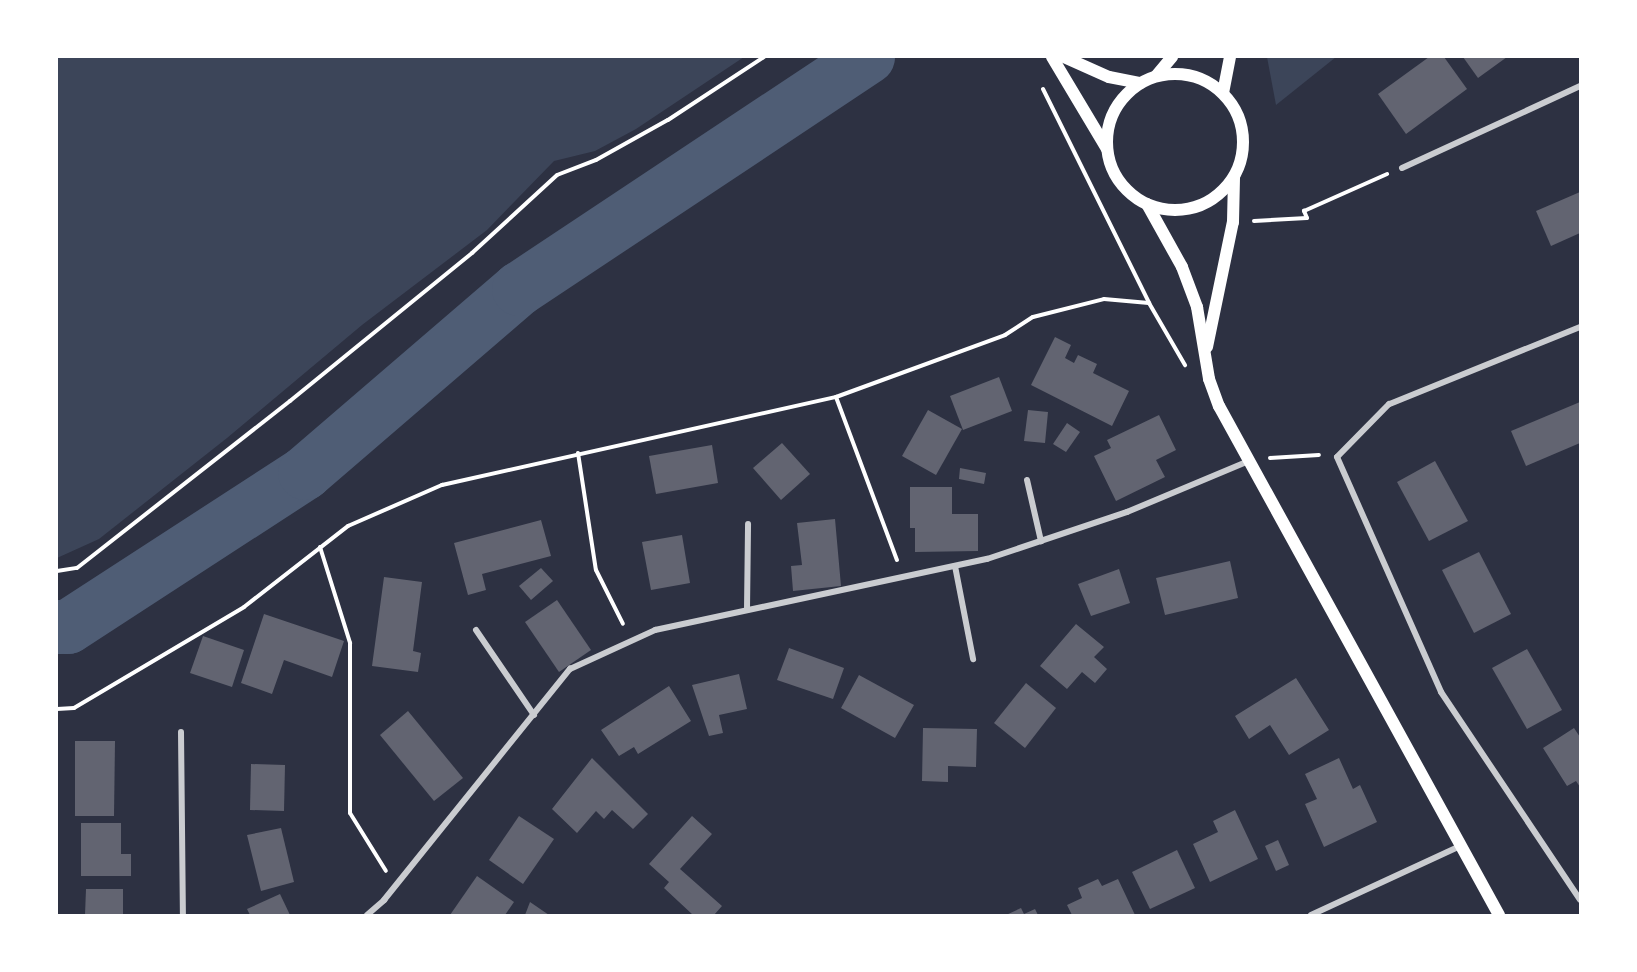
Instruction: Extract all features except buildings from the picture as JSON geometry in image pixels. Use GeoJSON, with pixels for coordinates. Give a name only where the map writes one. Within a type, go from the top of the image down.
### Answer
{"type":"FeatureCollection","features":[{"type":"Feature","properties":{"kind":"main road"},"geometry":{"type":"LineString","coordinates":[[1052,57],[1107,149],[1117,177],[1132,195],[1147,204],[1177,210],[1203,204],[1222,191],[1234,177]]}},
{"type":"Feature","properties":{"kind":"main road"},"geometry":{"type":"LineString","coordinates":[[1064,57],[1109,77],[1140,83]]}},
{"type":"Feature","properties":{"kind":"main road"},"geometry":{"type":"LineString","coordinates":[[1156,76],[1172,57]]}},
{"type":"Feature","properties":{"kind":"main road"},"geometry":{"type":"LineString","coordinates":[[1223,93],[1230,57]]}},
{"type":"Feature","properties":{"kind":"main road"},"geometry":{"type":"LineString","coordinates":[[1107,149],[1111,120],[1122,99],[1140,83],[1156,76],[1187,75],[1206,81],[1223,93],[1236,111],[1243,133],[1242,155],[1234,177],[1233,222],[1206,351]]}},
{"type":"Feature","properties":{"kind":"main road"},"geometry":{"type":"LineString","coordinates":[[1147,204],[1182,267],[1197,307],[1209,379],[1219,406],[1325,595],[1458,847],[1499,915]]}},
{"type":"Feature","properties":{"kind":"street"},"geometry":{"type":"LineString","coordinates":[[1402,168],[1580,86]]}},
{"type":"Feature","properties":{"kind":"street"},"geometry":{"type":"LineString","coordinates":[[1580,327],[1389,404],[1337,457],[1441,692],[1580,900]]}},
{"type":"Feature","properties":{"kind":"street"},"geometry":{"type":"LineString","coordinates":[[367,915],[396,886],[570,669],[655,630],[956,566],[1041,541],[1126,512],[1249,461]]}},
{"type":"Feature","properties":{"kind":"street"},"geometry":{"type":"LineString","coordinates":[[1027,480],[1041,541]]}},
{"type":"Feature","properties":{"kind":"street"},"geometry":{"type":"LineString","coordinates":[[747,610],[748,524]]}},
{"type":"Feature","properties":{"kind":"street"},"geometry":{"type":"LineString","coordinates":[[956,566],[973,659]]}},
{"type":"Feature","properties":{"kind":"street"},"geometry":{"type":"LineString","coordinates":[[476,630],[534,715]]}},
{"type":"Feature","properties":{"kind":"street"},"geometry":{"type":"LineString","coordinates":[[181,732],[183,915]]}},
{"type":"Feature","properties":{"kind":"street"},"geometry":{"type":"LineString","coordinates":[[1311,915],[1458,847]]}},
{"type":"Feature","properties":{"kind":"path"},"geometry":{"type":"LineString","coordinates":[[57,572],[77,568],[290,401],[472,253],[556,175],[596,160],[668,120],[764,57]]}},
{"type":"Feature","properties":{"kind":"path"},"geometry":{"type":"LineString","coordinates":[[1042,87],[1149,303],[1190,371]]}},
{"type":"Feature","properties":{"kind":"path"},"geometry":{"type":"LineString","coordinates":[[1233,222],[1307,218],[1304,211],[1402,168]]}},
{"type":"Feature","properties":{"kind":"path"},"geometry":{"type":"LineString","coordinates":[[57,709],[74,708],[244,607],[348,526],[442,485],[836,397],[1005,335],[1032,317],[1104,299],[1149,303]]}},
{"type":"Feature","properties":{"kind":"path"},"geometry":{"type":"LineString","coordinates":[[836,397],[903,577]]}},
{"type":"Feature","properties":{"kind":"path"},"geometry":{"type":"LineString","coordinates":[[578,453],[596,570],[631,641]]}},
{"type":"Feature","properties":{"kind":"path"},"geometry":{"type":"LineString","coordinates":[[1249,461],[1303,454],[1337,457]]}},
{"type":"Feature","properties":{"kind":"path"},"geometry":{"type":"LineString","coordinates":[[320,547],[350,643],[350,813],[396,886]]}},
{"type":"Feature","properties":{"kind":"shaded area"},"geometry":{"type":"Polygon","coordinates":[[[57,57],[744,57],[636,129],[595,151],[554,161],[487,230],[362,325],[227,438],[99,539],[57,558],[57,57]]]}},
{"type":"Feature","properties":{"kind":"shaded area"},"geometry":{"type":"Polygon","coordinates":[[[1267,57],[1336,57],[1276,105],[1267,57]]]}},
{"type":"Feature","properties":{"kind":"waterway"},"geometry":{"type":"LineString","coordinates":[[57,627],[68,627],[305,473],[519,289],[868,57]]}}]}
